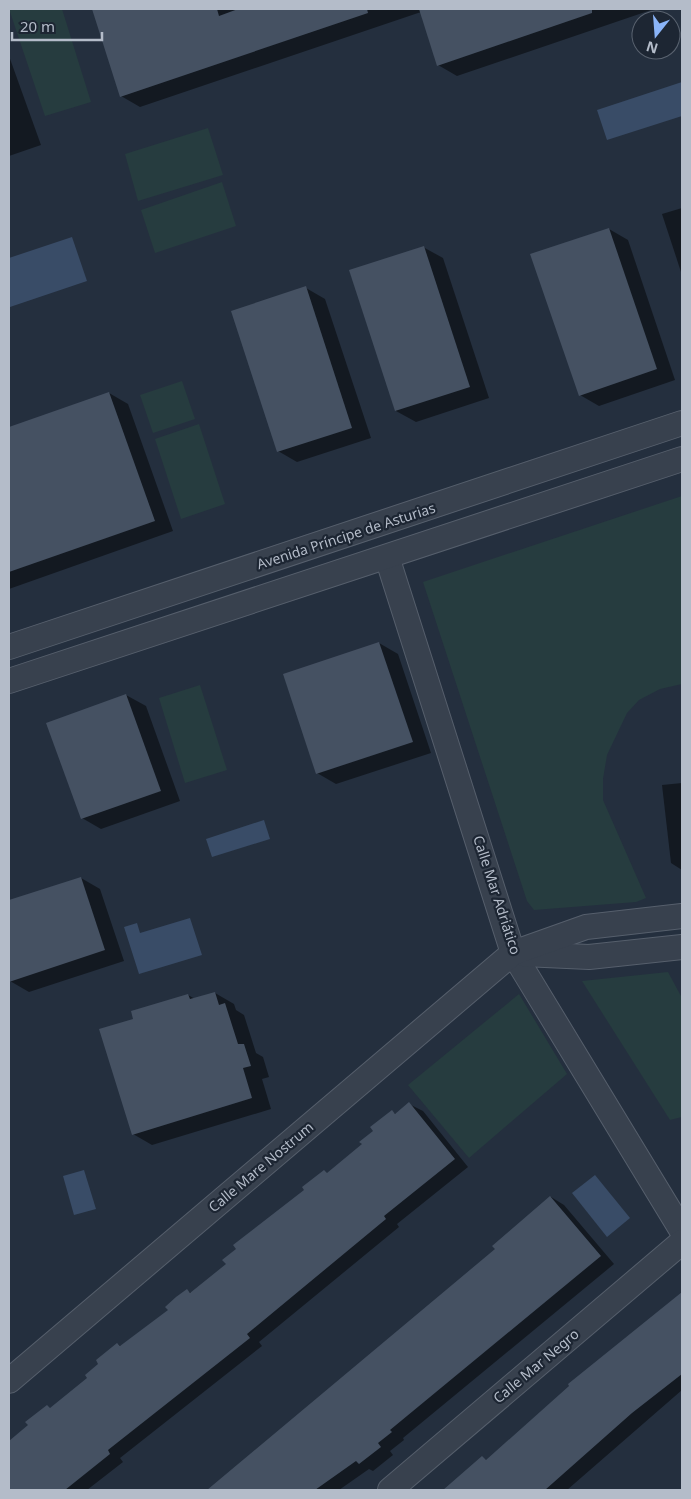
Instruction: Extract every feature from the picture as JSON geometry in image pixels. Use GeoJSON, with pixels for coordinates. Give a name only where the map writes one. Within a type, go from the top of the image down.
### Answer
{"type":"FeatureCollection","features":[{"type":"Feature","properties":{"kind":"street","name":"Avenida Príncipe de Asturias"},"geometry":{"type":"LineString","coordinates":[[9,647],[682,423]]}},
{"type":"Feature","properties":{"kind":"street"},"geometry":{"type":"LineString","coordinates":[[9,681],[682,460]]}},
{"type":"Feature","properties":{"kind":"street","name":"Calle Mar Adriático"},"geometry":{"type":"LineString","coordinates":[[387,557],[513,953],[682,1231]]}},
{"type":"Feature","properties":{"kind":"street","name":"Calle Mare Nostrum"},"geometry":{"type":"LineString","coordinates":[[9,1380],[513,953],[586,927],[682,916]]}},
{"type":"Feature","properties":{"kind":"street"},"geometry":{"type":"LineString","coordinates":[[513,953],[589,957],[682,948]]}},
{"type":"Feature","properties":{"kind":"street","name":"Calle Mar Negro"},"geometry":{"type":"LineString","coordinates":[[390,1490],[682,1242]]}},
{"type":"Feature","properties":{"kind":"green space"},"geometry":{"type":"Polygon","coordinates":[[[9,9],[62,9],[91,102],[45,116],[9,9]]]}},
{"type":"Feature","properties":{"kind":"green space"},"geometry":{"type":"Polygon","coordinates":[[[208,128],[223,175],[138,201],[125,154],[208,128]]]}},
{"type":"Feature","properties":{"kind":"green space"},"geometry":{"type":"Polygon","coordinates":[[[222,182],[236,226],[155,253],[141,210],[222,182]]]}},
{"type":"Feature","properties":{"kind":"green space"},"geometry":{"type":"Polygon","coordinates":[[[182,381],[195,419],[153,433],[140,395],[182,381]]]}},
{"type":"Feature","properties":{"kind":"green space"},"geometry":{"type":"Polygon","coordinates":[[[199,424],[225,504],[181,519],[155,439],[199,424]]]}},
{"type":"Feature","properties":{"kind":"green space"},"geometry":{"type":"Polygon","coordinates":[[[682,496],[682,684],[660,689],[639,700],[627,713],[607,755],[603,779],[603,800],[646,898],[636,902],[534,910],[527,901],[423,582],[682,496]]]}},
{"type":"Feature","properties":{"kind":"green space"},"geometry":{"type":"Polygon","coordinates":[[[200,685],[227,770],[185,783],[159,698],[200,685]]]}},
{"type":"Feature","properties":{"kind":"green space"},"geometry":{"type":"Polygon","coordinates":[[[668,972],[682,998],[682,1117],[670,1120],[582,981],[668,972]]]}},
{"type":"Feature","properties":{"kind":"green space"},"geometry":{"type":"Polygon","coordinates":[[[519,994],[567,1074],[469,1158],[408,1085],[519,994]]]}},
{"type":"Feature","properties":{"kind":"water"},"geometry":{"type":"Polygon","coordinates":[[[682,82],[682,116],[607,140],[597,110],[682,82]]]}},
{"type":"Feature","properties":{"kind":"water"},"geometry":{"type":"Polygon","coordinates":[[[72,237],[87,281],[10,307],[9,258],[72,237]]]}},
{"type":"Feature","properties":{"kind":"water"},"geometry":{"type":"Polygon","coordinates":[[[264,820],[270,839],[212,857],[206,839],[264,820]]]}},
{"type":"Feature","properties":{"kind":"water"},"geometry":{"type":"Polygon","coordinates":[[[190,918],[202,955],[139,974],[124,927],[137,923],[140,933],[190,918]]]}},
{"type":"Feature","properties":{"kind":"water"},"geometry":{"type":"Polygon","coordinates":[[[84,1170],[96,1209],[74,1215],[63,1176],[84,1170]]]}},
{"type":"Feature","properties":{"kind":"water"},"geometry":{"type":"Polygon","coordinates":[[[595,1175],[630,1218],[607,1237],[572,1193],[595,1175]]]}},
{"type":"Feature","properties":{"kind":"building"},"geometry":{"type":"Polygon","coordinates":[[[92,9],[217,9],[219,16],[238,9],[367,9],[368,13],[120,97],[92,9]]]}},
{"type":"Feature","properties":{"kind":"building"},"geometry":{"type":"Polygon","coordinates":[[[419,9],[592,9],[592,13],[437,66],[419,9]]]}},
{"type":"Feature","properties":{"kind":"building"},"geometry":{"type":"Polygon","coordinates":[[[609,228],[657,369],[579,396],[530,254],[609,228]]]}},
{"type":"Feature","properties":{"kind":"building"},"geometry":{"type":"Polygon","coordinates":[[[424,246],[470,387],[395,411],[349,270],[424,246]]]}},
{"type":"Feature","properties":{"kind":"building"},"geometry":{"type":"Polygon","coordinates":[[[306,286],[352,428],[277,452],[231,311],[306,286]]]}},
{"type":"Feature","properties":{"kind":"building"},"geometry":{"type":"Polygon","coordinates":[[[109,392],[155,521],[9,572],[9,427],[109,392]]]}},
{"type":"Feature","properties":{"kind":"building"},"geometry":{"type":"Polygon","coordinates":[[[379,642],[413,742],[316,774],[283,674],[379,642]]]}},
{"type":"Feature","properties":{"kind":"building"},"geometry":{"type":"Polygon","coordinates":[[[126,694],[161,791],[81,819],[46,723],[126,694]]]}},
{"type":"Feature","properties":{"kind":"building"},"geometry":{"type":"Polygon","coordinates":[[[81,877],[105,950],[9,982],[9,900],[81,877]]]}},
{"type":"Feature","properties":{"kind":"building"},"geometry":{"type":"Polygon","coordinates":[[[215,992],[219,1005],[225,1003],[238,1044],[244,1044],[251,1066],[243,1068],[252,1098],[132,1135],[99,1029],[133,1019],[131,1011],[188,994],[190,999],[215,992]]]}},
{"type":"Feature","properties":{"kind":"building"},"geometry":{"type":"Polygon","coordinates":[[[409,1102],[455,1159],[384,1216],[386,1219],[247,1334],[250,1338],[108,1450],[110,1454],[65,1490],[9,1490],[9,1441],[28,1425],[25,1422],[47,1405],[50,1408],[87,1378],[85,1375],[98,1364],[96,1360],[117,1343],[120,1346],[168,1310],[165,1307],[176,1297],[187,1289],[190,1293],[226,1264],[222,1260],[236,1249],[233,1245],[304,1190],[302,1187],[324,1170],[327,1173],[362,1144],[359,1142],[373,1131],[370,1127],[392,1110],[395,1114],[409,1102]]]}},
{"type":"Feature","properties":{"kind":"building"},"geometry":{"type":"Polygon","coordinates":[[[550,1196],[601,1256],[390,1430],[392,1432],[378,1443],[381,1447],[359,1464],[356,1461],[315,1490],[207,1490],[495,1249],[492,1246],[550,1196]]]}},
{"type":"Feature","properties":{"kind":"building"},"geometry":{"type":"Polygon","coordinates":[[[682,1292],[682,1374],[632,1413],[545,1490],[443,1490],[482,1456],[486,1460],[569,1386],[568,1384],[682,1292]]]}}]}
